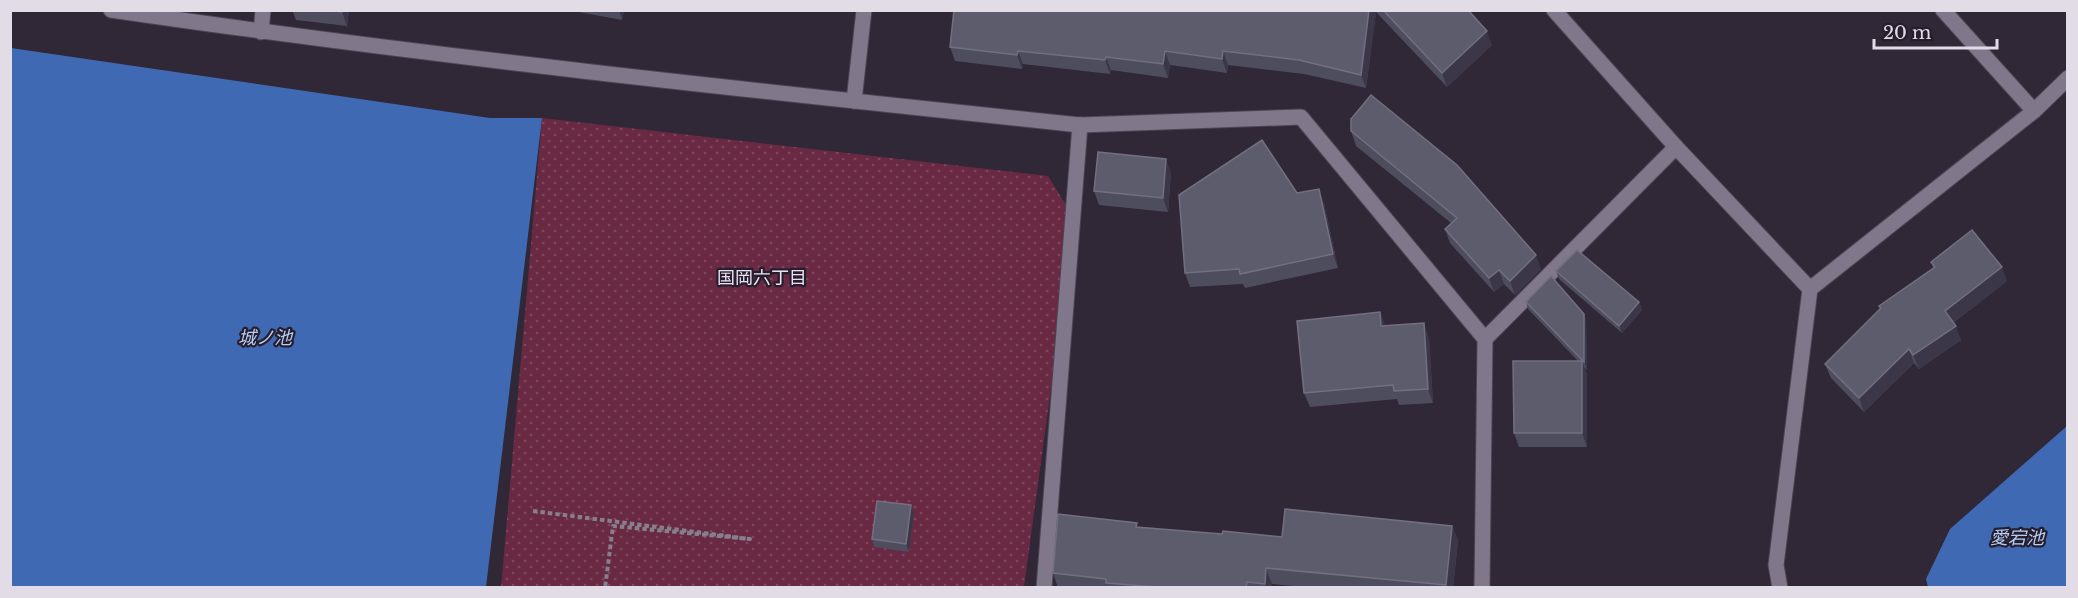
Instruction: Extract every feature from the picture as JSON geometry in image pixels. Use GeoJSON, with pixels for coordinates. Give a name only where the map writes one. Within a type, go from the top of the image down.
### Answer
{"type":"FeatureCollection","features":[{"type":"Feature","properties":{"kind":"street"},"geometry":{"type":"LineString","coordinates":[[111,10],[261,32],[1080,125],[1301,117],[1485,339],[1482,588]]}},
{"type":"Feature","properties":{"kind":"street"},"geometry":{"type":"LineString","coordinates":[[261,32],[263,10]]}},
{"type":"Feature","properties":{"kind":"street"},"geometry":{"type":"LineString","coordinates":[[854,101],[864,10]]}},
{"type":"Feature","properties":{"kind":"street"},"geometry":{"type":"LineString","coordinates":[[1554,10],[1676,147],[1810,289]]}},
{"type":"Feature","properties":{"kind":"street"},"geometry":{"type":"LineString","coordinates":[[1943,10],[2034,111]]}},
{"type":"Feature","properties":{"kind":"street"},"geometry":{"type":"LineString","coordinates":[[1780,588],[1776,565],[1810,289],[2034,111],[2067,78]]}},
{"type":"Feature","properties":{"kind":"street"},"geometry":{"type":"LineString","coordinates":[[1044,588],[1080,125]]}},
{"type":"Feature","properties":{"kind":"street"},"geometry":{"type":"LineString","coordinates":[[1485,339],[1676,147]]}},
{"type":"Feature","properties":{"kind":"path"},"geometry":{"type":"LineString","coordinates":[[532,511],[750,539],[613,526],[605,588]]}},
{"type":"Feature","properties":{"kind":"shaded area"},"geometry":{"type":"Polygon","coordinates":[[[542,118],[1048,176],[1074,218],[1024,587],[501,588],[542,118]]]}},
{"type":"Feature","properties":{"kind":"water","name":"城ノ池"},"geometry":{"type":"Polygon","coordinates":[[[11,48],[490,118],[542,118],[486,587],[11,587],[11,48]]]}},
{"type":"Feature","properties":{"kind":"water","name":"愛宕池"},"geometry":{"type":"Polygon","coordinates":[[[2067,426],[2067,587],[1928,587],[1926,579],[1950,529],[2067,426]]]}},
{"type":"Feature","properties":{"kind":"building"},"geometry":{"type":"Polygon","coordinates":[[[954,10],[1369,10],[1361,75],[1299,60],[1223,51],[1222,59],[1165,51],[1163,64],[1106,57],[1105,60],[1018,51],[1017,55],[950,47],[954,10]]]}},
{"type":"Feature","properties":{"kind":"building"},"geometry":{"type":"Polygon","coordinates":[[[1383,10],[1468,10],[1487,31],[1442,73],[1383,10]]]}},
{"type":"Feature","properties":{"kind":"building"},"geometry":{"type":"Polygon","coordinates":[[[1371,95],[1457,165],[1536,255],[1510,281],[1499,270],[1489,278],[1445,229],[1457,218],[1351,131],[1351,119],[1371,95]]]}},
{"type":"Feature","properties":{"kind":"building"},"geometry":{"type":"Polygon","coordinates":[[[1262,140],[1297,193],[1319,189],[1333,254],[1240,274],[1239,269],[1185,273],[1179,195],[1262,140]]]}},
{"type":"Feature","properties":{"kind":"building"},"geometry":{"type":"Polygon","coordinates":[[[1098,152],[1166,159],[1163,198],[1094,191],[1098,152]]]}},
{"type":"Feature","properties":{"kind":"building"},"geometry":{"type":"Polygon","coordinates":[[[1972,230],[2002,267],[1945,311],[1956,326],[1913,355],[1909,349],[1859,398],[1825,364],[1881,308],[1879,306],[1935,267],[1931,262],[1972,230]]]}},
{"type":"Feature","properties":{"kind":"building"},"geometry":{"type":"Polygon","coordinates":[[[1577,250],[1639,302],[1619,326],[1556,271],[1577,250]]]}},
{"type":"Feature","properties":{"kind":"building"},"geometry":{"type":"Polygon","coordinates":[[[1551,276],[1584,314],[1584,362],[1526,302],[1551,276]]]}},
{"type":"Feature","properties":{"kind":"building"},"geometry":{"type":"Polygon","coordinates":[[[1380,312],[1381,326],[1424,323],[1428,389],[1394,391],[1393,385],[1304,393],[1297,321],[1380,312]]]}},
{"type":"Feature","properties":{"kind":"building"},"geometry":{"type":"Polygon","coordinates":[[[1513,361],[1582,361],[1582,433],[1514,433],[1513,361]]]}},
{"type":"Feature","properties":{"kind":"building"},"geometry":{"type":"Polygon","coordinates":[[[877,501],[911,505],[906,544],[872,539],[877,501]]]}},
{"type":"Feature","properties":{"kind":"building"},"geometry":{"type":"Polygon","coordinates":[[[1285,509],[1452,526],[1446,585],[1266,568],[1265,584],[1247,582],[1246,588],[1170,588],[1106,583],[1106,579],[1053,573],[1058,514],[1137,523],[1136,527],[1222,534],[1223,531],[1282,537],[1285,509]]]}},
{"type":"Feature","properties":{"kind":"district","name":"国岡六丁目"},"geometry":{"type":"Point","coordinates":[762,278]}}]}
